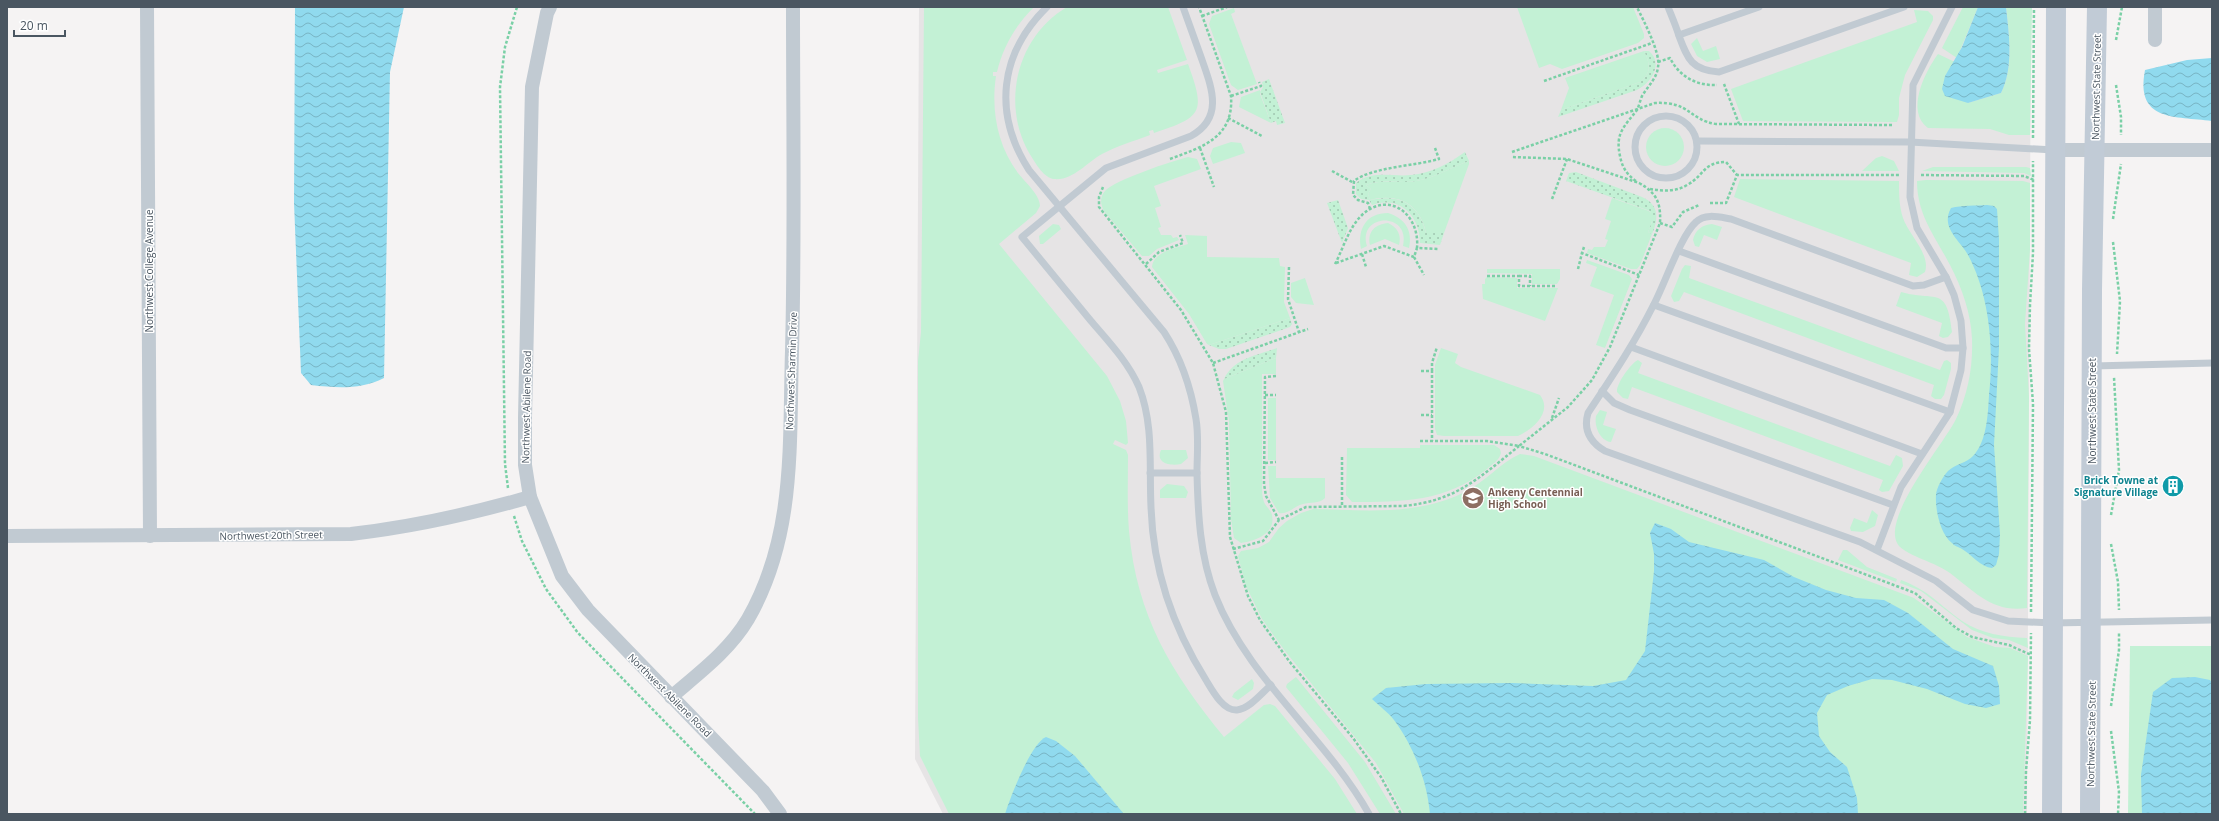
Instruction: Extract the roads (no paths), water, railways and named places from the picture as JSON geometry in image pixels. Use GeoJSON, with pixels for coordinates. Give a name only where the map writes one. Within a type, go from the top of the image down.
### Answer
{"type":"FeatureCollection","features":[{"type":"Feature","properties":{"kind":"main road"},"geometry":{"type":"LineString","coordinates":[[2052,814],[2054,150],[2056,7]]}},
{"type":"Feature","properties":{"kind":"main road","name":"Northwest State Street"},"geometry":{"type":"LineString","coordinates":[[2090,814],[2097,7]]}},
{"type":"Feature","properties":{"kind":"street","name":"Northwest College Avenue"},"geometry":{"type":"LineString","coordinates":[[146,7],[150,536]]}},
{"type":"Feature","properties":{"kind":"street","name":"Northwest Abilene Road"},"geometry":{"type":"LineString","coordinates":[[550,7],[547,13],[532,87],[525,418],[525,465],[530,497],[562,576],[588,610],[763,791],[780,814]]}},
{"type":"Feature","properties":{"kind":"street","name":"Northwest Sharmin Drive"},"geometry":{"type":"LineString","coordinates":[[672,697],[726,650],[748,619],[768,576],[782,532],[788,495],[794,289],[793,7]]}},
{"type":"Feature","properties":{"kind":"street"},"geometry":{"type":"LineString","coordinates":[[2155,7],[2155,40]]}},
{"type":"Feature","properties":{"kind":"street"},"geometry":{"type":"LineString","coordinates":[[2054,150],[2212,150]]}},
{"type":"Feature","properties":{"kind":"street","name":"Northwest 20th Street"},"geometry":{"type":"LineString","coordinates":[[7,536],[351,534],[400,528],[468,514],[530,497]]}},
{"type":"Feature","properties":{"kind":"lane"},"geometry":{"type":"LineString","coordinates":[[1047,7],[1025,32],[1012,61],[1007,78],[1006,112],[1010,130],[1021,158],[1164,332],[1172,345],[1186,378],[1196,420],[1197,473],[1201,540],[1209,578],[1223,614],[1232,630],[1271,685],[1346,776],[1369,814]]}},
{"type":"Feature","properties":{"kind":"lane"},"geometry":{"type":"LineString","coordinates":[[1183,7],[1212,91],[1212,108],[1206,124],[1191,136],[1106,168],[1059,205],[1022,237],[1125,361],[1133,374],[1143,399],[1148,422],[1154,549],[1168,606],[1184,644],[1208,684],[1228,708],[1238,710],[1244,708],[1271,685]]}},
{"type":"Feature","properties":{"kind":"lane"},"geometry":{"type":"LineString","coordinates":[[1668,7],[1685,54],[1694,65],[1706,71],[1719,72],[1904,7]]}},
{"type":"Feature","properties":{"kind":"lane"},"geometry":{"type":"LineString","coordinates":[[1679,35],[1759,7]]}},
{"type":"Feature","properties":{"kind":"lane"},"geometry":{"type":"LineString","coordinates":[[1877,550],[1901,487],[1950,412],[1961,370],[1963,348],[1961,321],[1954,295],[1946,277],[1917,228],[1910,197],[1910,142],[1913,85],[1951,7]]}},
{"type":"Feature","properties":{"kind":"lane"},"geometry":{"type":"LineString","coordinates":[[1669,115],[1679,118],[1688,124],[1694,133],[1696,142],[1696,153],[1693,163],[1686,171],[1677,176],[1662,178],[1648,173],[1640,166],[1635,156],[1635,141],[1641,127],[1649,120],[1659,116],[1669,115]]}},
{"type":"Feature","properties":{"kind":"lane"},"geometry":{"type":"LineString","coordinates":[[1696,142],[1910,142],[2054,150]]}},
{"type":"Feature","properties":{"kind":"lane"},"geometry":{"type":"LineString","coordinates":[[1946,277],[1924,285],[1913,286],[1757,227],[1716,216],[1702,218],[1696,221],[1684,238],[1654,305],[1631,347],[1588,413],[1585,422],[1588,434],[1595,445],[1605,451],[1860,542],[1936,581],[1973,610],[2008,621],[2052,623],[2212,620]]}},
{"type":"Feature","properties":{"kind":"lane"},"geometry":{"type":"LineString","coordinates":[[1679,251],[1946,348],[1963,348]]}},
{"type":"Feature","properties":{"kind":"lane"},"geometry":{"type":"LineString","coordinates":[[1654,305],[1950,412]]}},
{"type":"Feature","properties":{"kind":"lane"},"geometry":{"type":"LineString","coordinates":[[1631,347],[1922,454]]}},
{"type":"Feature","properties":{"kind":"lane"},"geometry":{"type":"LineString","coordinates":[[2093,366],[2212,363]]}},
{"type":"Feature","properties":{"kind":"lane"},"geometry":{"type":"LineString","coordinates":[[1602,391],[1614,402],[1630,410],[1893,505]]}},
{"type":"Feature","properties":{"kind":"lane"},"geometry":{"type":"LineString","coordinates":[[1150,473],[1197,473]]}},
{"type":"Feature","properties":{"kind":"water"},"geometry":{"type":"Polygon","coordinates":[[[295,7],[404,7],[390,72],[384,378],[366,385],[330,387],[311,385],[301,373],[294,203],[295,7]]]}},
{"type":"Feature","properties":{"kind":"water"},"geometry":{"type":"Polygon","coordinates":[[[1978,7],[2006,7],[2010,51],[2008,73],[2001,93],[1968,103],[1945,96],[1942,89],[1945,76],[1962,47],[1978,7]]]}},
{"type":"Feature","properties":{"kind":"water"},"geometry":{"type":"Polygon","coordinates":[[[2212,58],[2212,121],[2172,116],[2161,113],[2152,108],[2146,99],[2143,87],[2145,70],[2187,60],[2212,58]]]}},
{"type":"Feature","properties":{"kind":"water"},"geometry":{"type":"Polygon","coordinates":[[[1987,205],[1994,206],[1997,209],[1999,239],[1999,348],[1994,445],[2000,534],[1999,554],[1996,565],[1992,568],[1980,563],[1948,539],[1941,528],[1937,514],[1936,501],[1937,489],[1944,476],[1948,471],[1973,456],[1981,443],[1986,427],[1991,360],[1989,324],[1981,288],[1965,249],[1949,228],[1948,215],[1951,208],[1987,205]]]}},
{"type":"Feature","properties":{"kind":"water"},"geometry":{"type":"Polygon","coordinates":[[[1655,523],[1671,529],[1689,542],[1764,560],[1794,577],[1826,590],[1856,598],[1884,600],[1908,613],[1953,649],[1993,666],[1999,686],[2000,704],[1986,708],[1965,704],[1927,689],[1892,680],[1872,679],[1848,686],[1827,695],[1817,713],[1819,736],[1830,752],[1847,767],[1857,798],[1858,814],[1430,814],[1423,777],[1408,741],[1392,717],[1372,699],[1386,688],[1426,684],[1512,683],[1593,686],[1626,680],[1645,651],[1654,571],[1654,554],[1650,533],[1655,523]]]}},
{"type":"Feature","properties":{"kind":"water"},"geometry":{"type":"Polygon","coordinates":[[[2195,677],[2210,680],[2212,683],[2212,814],[2142,814],[2141,775],[2153,692],[2172,678],[2195,677]]]}},
{"type":"Feature","properties":{"kind":"water"},"geometry":{"type":"Polygon","coordinates":[[[1046,737],[1056,741],[1075,756],[1124,814],[1005,814],[1016,784],[1028,760],[1040,741],[1046,737]]]}},
{"type":"Feature","properties":{"kind":"place","name":"Brick Towne at Signature Village"},"geometry":{"type":"Point","coordinates":[2173,486]}},
{"type":"Feature","properties":{"kind":"place","name":"Ankeny Centennial High School"},"geometry":{"type":"Point","coordinates":[1473,498]}}]}
